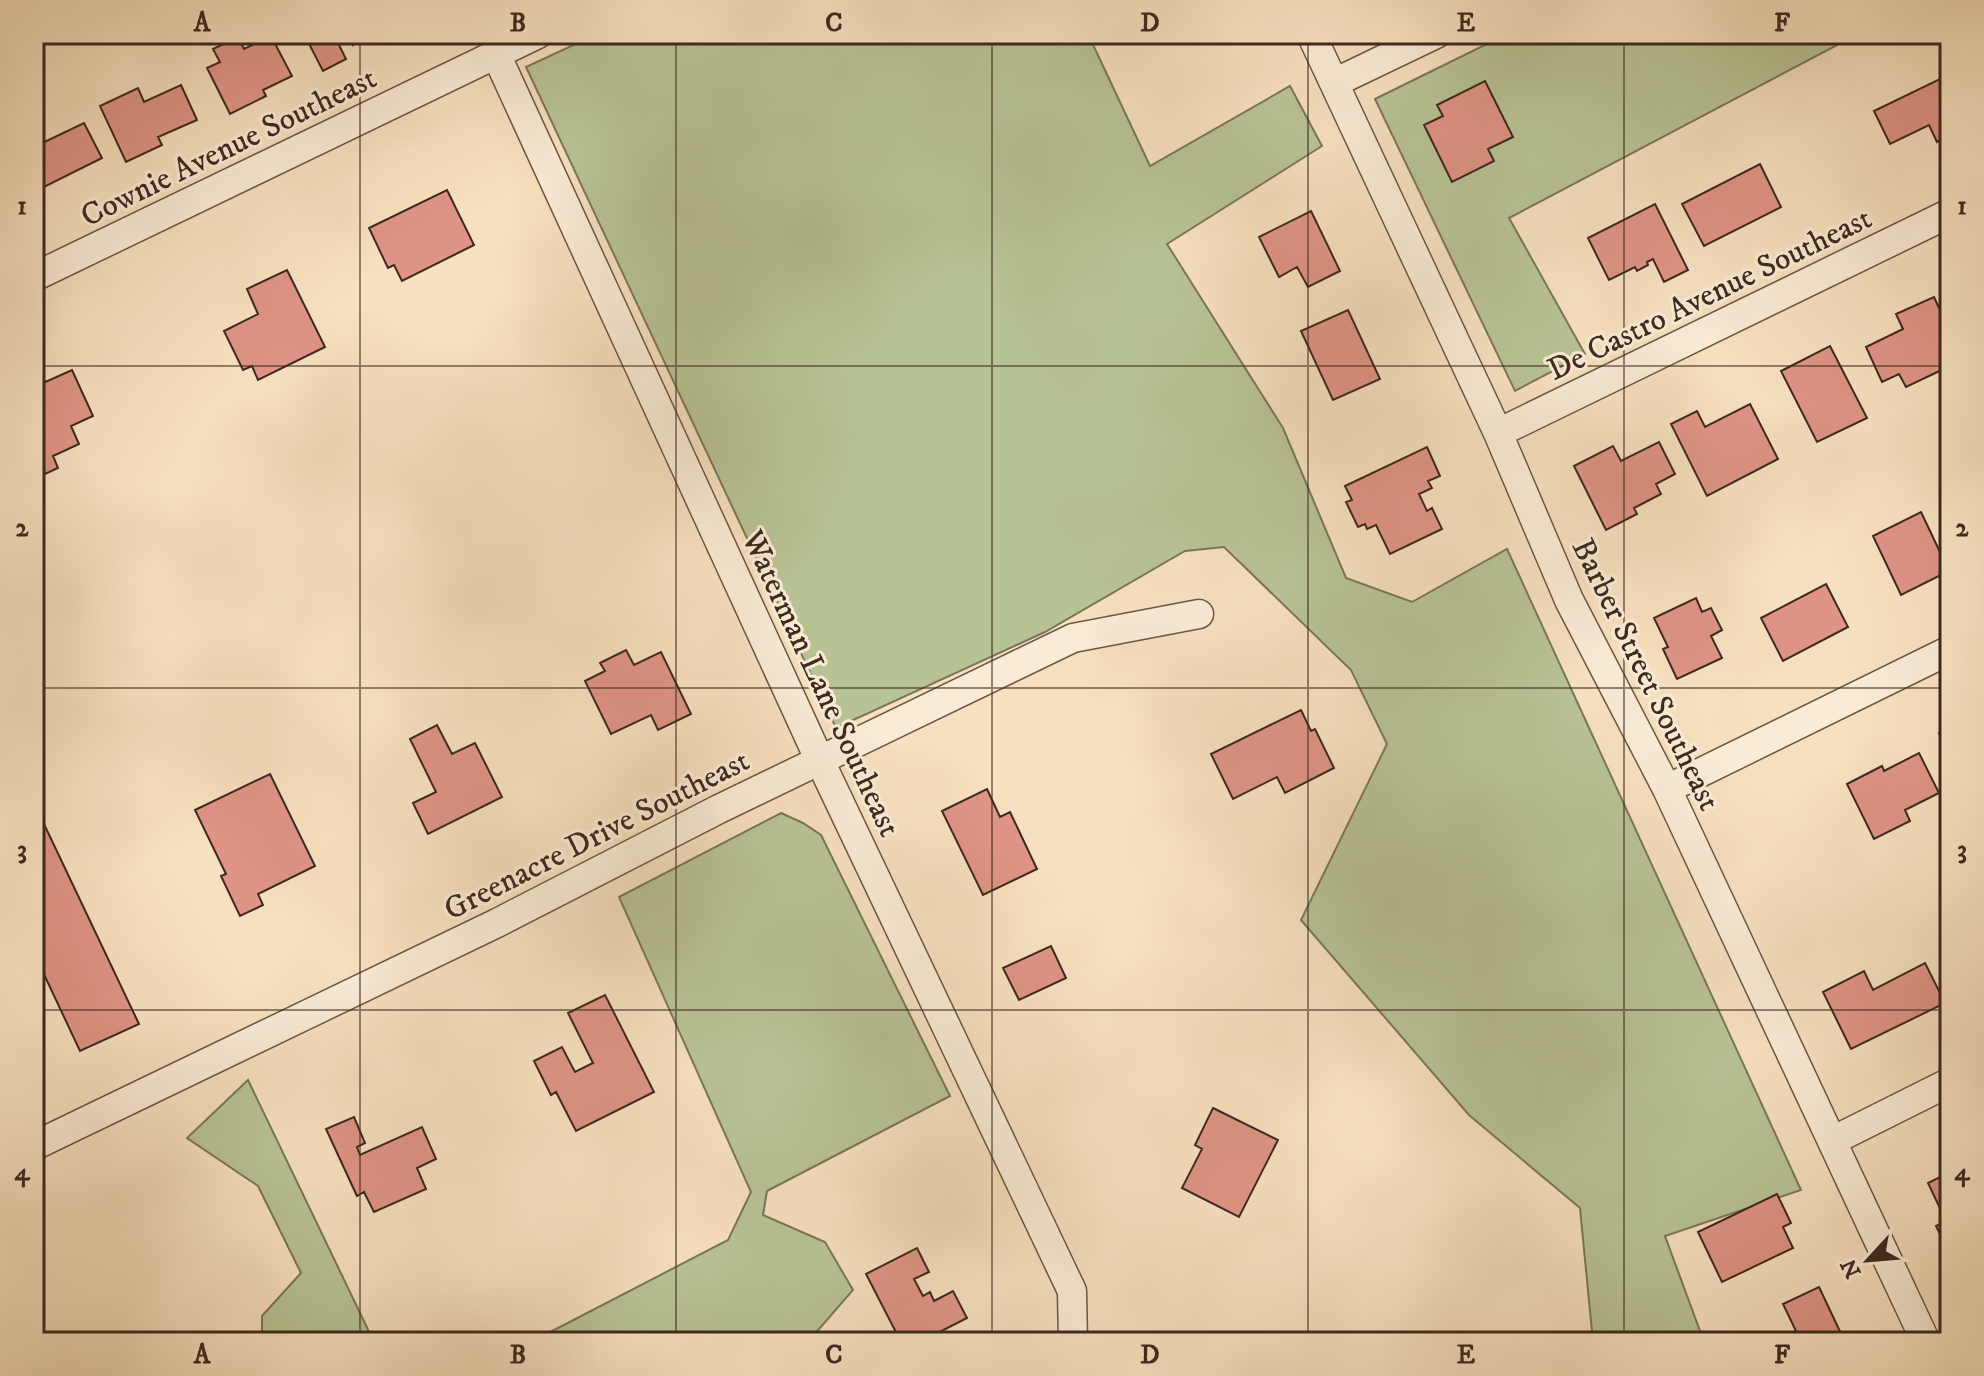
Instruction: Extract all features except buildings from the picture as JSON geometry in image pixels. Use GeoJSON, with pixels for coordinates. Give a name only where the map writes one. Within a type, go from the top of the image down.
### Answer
{"type":"FeatureCollection","features":[{"type":"Feature","properties":{"kind":"street","name":"Cownie Avenue Southeast"},"geometry":{"type":"LineString","coordinates":[[34,277],[538,34]]}},
{"type":"Feature","properties":{"kind":"street","name":"Barber Street Southeast"},"geometry":{"type":"LineString","coordinates":[[1311,34],[1498,433],[1569,600],[1667,789],[1926,1342]]}},
{"type":"Feature","properties":{"kind":"street"},"geometry":{"type":"LineString","coordinates":[[1334,83],[1436,34]]}},
{"type":"Feature","properties":{"kind":"street","name":"Waterman Lane Southeast"},"geometry":{"type":"LineString","coordinates":[[496,54],[820,761],[1072,1291],[1073,1342]]}},
{"type":"Feature","properties":{"kind":"street","name":"De Castro Avenue Southeast"},"geometry":{"type":"LineString","coordinates":[[1498,433],[1950,213]]}},
{"type":"Feature","properties":{"kind":"street","name":"Greenacre Drive Southeast"},"geometry":{"type":"LineString","coordinates":[[34,1146],[469,937],[719,809],[1073,638],[1199,614]]}},
{"type":"Feature","properties":{"kind":"street"},"geometry":{"type":"LineString","coordinates":[[1667,789],[1950,650]]}},
{"type":"Feature","properties":{"kind":"street"},"geometry":{"type":"LineString","coordinates":[[1832,1141],[1950,1082]]}},
{"type":"Feature","properties":{"kind":"green space"},"geometry":{"type":"Polygon","coordinates":[[[597,34],[1088,34],[1150,166],[1290,86],[1322,146],[1167,244],[1283,428],[1346,578],[1412,602],[1507,549],[1801,1190],[1665,1236],[1704,1342],[1593,1342],[1580,1208],[1469,1115],[1301,920],[1387,744],[1351,670],[1224,547],[1185,551],[1045,632],[836,728],[526,67],[597,34]]]}},
{"type":"Feature","properties":{"kind":"green space"},"geometry":{"type":"Polygon","coordinates":[[[1507,34],[1858,34],[1509,218],[1585,354],[1515,391],[1375,99],[1507,34]]]}},
{"type":"Feature","properties":{"kind":"green space"},"geometry":{"type":"Polygon","coordinates":[[[781,813],[821,835],[950,1096],[767,1191],[763,1215],[825,1242],[853,1290],[813,1336],[814,1342],[531,1342],[728,1240],[751,1192],[619,897],[781,813]]]}},
{"type":"Feature","properties":{"kind":"green space"},"geometry":{"type":"Polygon","coordinates":[[[248,1080],[374,1342],[262,1342],[262,1316],[301,1273],[258,1186],[187,1138],[248,1080]]]}}]}
